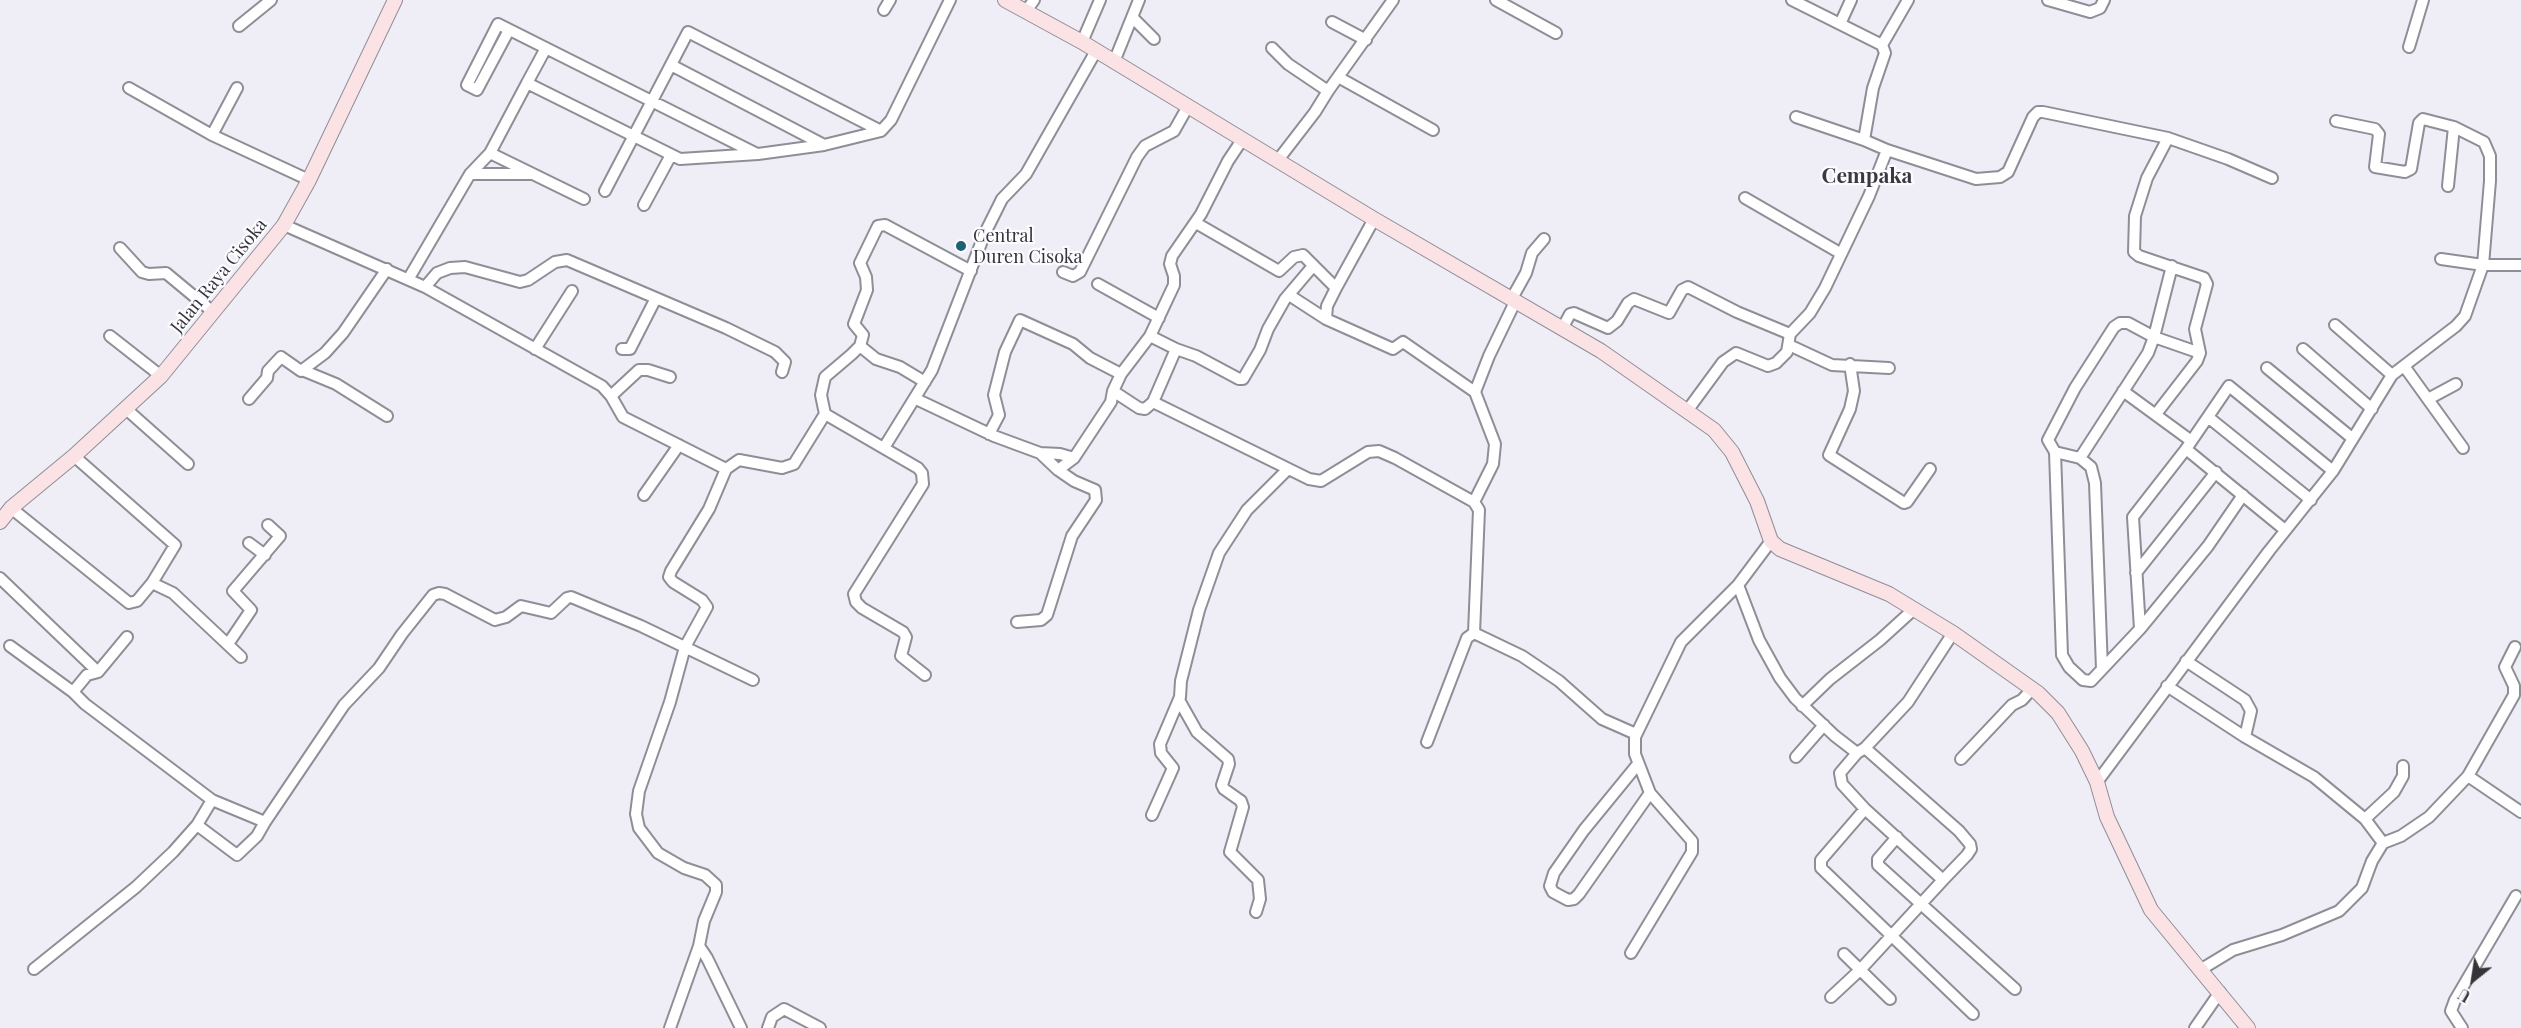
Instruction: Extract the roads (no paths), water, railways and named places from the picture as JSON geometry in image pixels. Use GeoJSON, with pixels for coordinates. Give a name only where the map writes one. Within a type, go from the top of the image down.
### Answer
{"type":"FeatureCollection","features":[{"type":"Feature","properties":{"kind":"street"},"geometry":{"type":"LineString","coordinates":[[239,26],[271,0]]}},
{"type":"Feature","properties":{"kind":"street","name":"Jalan Raya Cisoka"},"geometry":{"type":"LineString","coordinates":[[0,522],[11,508],[74,456],[161,376],[284,225],[309,180],[394,0]]}},
{"type":"Feature","properties":{"kind":"street"},"geometry":{"type":"LineString","coordinates":[[527,83],[680,159],[758,154],[824,145],[881,131],[891,120],[950,0]]}},
{"type":"Feature","properties":{"kind":"street"},"geometry":{"type":"LineString","coordinates":[[1005,0],[1030,6],[1082,42],[1187,108],[1601,351],[1714,430],[1731,452],[1757,501],[1771,541],[1794,556],[1889,594],[1953,633],[2032,689],[2063,720],[2097,782],[2107,817],[2145,900],[2157,918],[2248,1028]]}},
{"type":"Feature","properties":{"kind":"street"},"geometry":{"type":"LineString","coordinates":[[1082,42],[1100,0]]}},
{"type":"Feature","properties":{"kind":"street"},"geometry":{"type":"LineString","coordinates":[[1114,62],[1139,0]]}},
{"type":"Feature","properties":{"kind":"street"},"geometry":{"type":"LineString","coordinates":[[1278,160],[1316,112],[1328,91],[1393,0]]}},
{"type":"Feature","properties":{"kind":"street"},"geometry":{"type":"LineString","coordinates":[[1496,0],[1556,33]]}},
{"type":"Feature","properties":{"kind":"street"},"geometry":{"type":"LineString","coordinates":[[1792,0],[1882,45],[1885,53],[1873,88],[1864,141]]}},
{"type":"Feature","properties":{"kind":"street"},"geometry":{"type":"LineString","coordinates":[[1840,24],[1851,0]]}},
{"type":"Feature","properties":{"kind":"street"},"geometry":{"type":"LineString","coordinates":[[1882,45],[1908,0]]}},
{"type":"Feature","properties":{"kind":"street"},"geometry":{"type":"LineString","coordinates":[[2048,0],[2090,12],[2100,8],[2104,0]]}},
{"type":"Feature","properties":{"kind":"street"},"geometry":{"type":"LineString","coordinates":[[2409,47],[2423,0]]}},
{"type":"Feature","properties":{"kind":"street"},"geometry":{"type":"LineString","coordinates":[[1133,18],[1154,39]]}},
{"type":"Feature","properties":{"kind":"street"},"geometry":{"type":"LineString","coordinates":[[1332,22],[1366,40]]}},
{"type":"Feature","properties":{"kind":"street"},"geometry":{"type":"LineString","coordinates":[[509,30],[477,90],[467,85],[498,24],[758,154]]}},
{"type":"Feature","properties":{"kind":"street"},"geometry":{"type":"LineString","coordinates":[[605,191],[688,32],[881,131]]}},
{"type":"Feature","properties":{"kind":"street"},"geometry":{"type":"LineString","coordinates":[[409,278],[470,174],[490,153],[546,48]]}},
{"type":"Feature","properties":{"kind":"street"},"geometry":{"type":"LineString","coordinates":[[1272,48],[1288,64],[1328,91]]}},
{"type":"Feature","properties":{"kind":"street"},"geometry":{"type":"LineString","coordinates":[[885,447],[925,382],[985,233],[1002,199],[1026,174],[1096,51]]}},
{"type":"Feature","properties":{"kind":"street"},"geometry":{"type":"LineString","coordinates":[[671,65],[824,145]]}},
{"type":"Feature","properties":{"kind":"street"},"geometry":{"type":"LineString","coordinates":[[1338,77],[1433,130]]}},
{"type":"Feature","properties":{"kind":"street"},"geometry":{"type":"LineString","coordinates":[[129,87],[212,135],[309,180]]}},
{"type":"Feature","properties":{"kind":"street"},"geometry":{"type":"LineString","coordinates":[[212,135],[237,88]]}},
{"type":"Feature","properties":{"kind":"street"},"geometry":{"type":"LineString","coordinates":[[1063,272],[1073,276],[1080,272],[1137,157],[1152,141],[1164,138],[1174,131],[1187,108]]}},
{"type":"Feature","properties":{"kind":"street"},"geometry":{"type":"LineString","coordinates":[[1796,117],[1887,150],[1984,180],[2000,177],[2008,172],[2033,117],[2038,112],[2168,138],[2228,159],[2272,178]]}},
{"type":"Feature","properties":{"kind":"street"},"geometry":{"type":"LineString","coordinates":[[2097,782],[2285,530],[2334,471],[2392,375],[2456,326],[2465,316],[2483,265],[2487,238],[2490,156],[2484,142],[2454,127],[2426,118],[2421,121],[2411,169],[2405,172],[2376,167],[2379,134],[2377,130],[2336,121]]}},
{"type":"Feature","properties":{"kind":"street"},"geometry":{"type":"LineString","coordinates":[[2448,186],[2454,127]]}},
{"type":"Feature","properties":{"kind":"street"},"geometry":{"type":"LineString","coordinates":[[2156,414],[2197,361],[2200,352],[2194,329],[2206,281],[2172,266],[2139,256],[2134,249],[2135,216],[2144,188],[2168,138]]}},
{"type":"Feature","properties":{"kind":"street"},"geometry":{"type":"LineString","coordinates":[[1058,470],[1074,458],[1111,402],[1113,391],[1121,374],[1150,336],[1174,285],[1170,264],[1172,256],[1196,223],[1228,161],[1242,140]]}},
{"type":"Feature","properties":{"kind":"street"},"geometry":{"type":"LineString","coordinates":[[1687,411],[1723,362],[1731,356],[1741,353],[1768,366],[1787,352],[1789,339],[1810,313],[1825,288],[1861,213],[1887,150]]}},
{"type":"Feature","properties":{"kind":"street"},"geometry":{"type":"LineString","coordinates":[[490,153],[584,199]]}},
{"type":"Feature","properties":{"kind":"street"},"geometry":{"type":"LineString","coordinates":[[644,205],[671,155]]}},
{"type":"Feature","properties":{"kind":"street"},"geometry":{"type":"LineString","coordinates":[[470,174],[535,174]]}},
{"type":"Feature","properties":{"kind":"street"},"geometry":{"type":"LineString","coordinates":[[1745,198],[1840,253]]}},
{"type":"Feature","properties":{"kind":"street"},"geometry":{"type":"LineString","coordinates":[[1326,318],[1327,306],[1374,219]]}},
{"type":"Feature","properties":{"kind":"street"},"geometry":{"type":"LineString","coordinates":[[1196,223],[1278,271],[1294,257],[1301,255],[1336,288]]}},
{"type":"Feature","properties":{"kind":"street"},"geometry":{"type":"LineString","coordinates":[[284,225],[409,278],[602,386],[611,396],[623,417],[726,469]]}},
{"type":"Feature","properties":{"kind":"street"},"geometry":{"type":"LineString","coordinates":[[670,1028],[699,946],[704,921],[716,892],[716,885],[705,875],[684,868],[658,853],[639,828],[636,814],[639,791],[670,702],[685,647],[706,607],[702,600],[673,582],[669,577],[670,571],[709,509],[726,469],[739,460],[782,468],[794,464],[825,414],[821,395],[825,377],[860,345],[863,333],[854,323],[864,299],[867,282],[860,263],[878,226],[885,225],[970,271]]}},
{"type":"Feature","properties":{"kind":"street"},"geometry":{"type":"LineString","coordinates":[[1476,392],[1489,356],[1526,273],[1532,253],[1544,239]]}},
{"type":"Feature","properties":{"kind":"street"},"geometry":{"type":"LineString","coordinates":[[120,248],[142,272],[166,273],[213,312]]}},
{"type":"Feature","properties":{"kind":"street"},"geometry":{"type":"LineString","coordinates":[[2441,259],[2483,265],[2521,265]]}},
{"type":"Feature","properties":{"kind":"street"},"geometry":{"type":"LineString","coordinates":[[425,287],[437,273],[450,268],[465,267],[520,282],[528,280],[555,262],[567,260],[726,328],[775,352],[785,362],[782,372]]}},
{"type":"Feature","properties":{"kind":"street"},"geometry":{"type":"LineString","coordinates":[[1150,336],[1243,379],[1260,350],[1271,324],[1289,295],[1313,266]]}},
{"type":"Feature","properties":{"kind":"street"},"geometry":{"type":"LineString","coordinates":[[2080,458],[2148,353],[2172,266]]}},
{"type":"Feature","properties":{"kind":"street"},"geometry":{"type":"LineString","coordinates":[[302,370],[325,353],[343,333],[387,268]]}},
{"type":"Feature","properties":{"kind":"street"},"geometry":{"type":"LineString","coordinates":[[1098,284],[1159,318]]}},
{"type":"Feature","properties":{"kind":"street"},"geometry":{"type":"LineString","coordinates":[[1562,329],[1570,314],[1574,313],[1608,328],[1617,321],[1630,301],[1634,299],[1668,314],[1682,290],[1688,287],[1789,339],[1832,365],[1850,364],[1889,368]]}},
{"type":"Feature","properties":{"kind":"street"},"geometry":{"type":"LineString","coordinates":[[535,349],[572,291]]}},
{"type":"Feature","properties":{"kind":"street"},"geometry":{"type":"LineString","coordinates":[[1289,295],[1326,318],[1393,349],[1403,342],[1476,392],[1495,444],[1493,464],[1474,502]]}},
{"type":"Feature","properties":{"kind":"street"},"geometry":{"type":"LineString","coordinates":[[622,350],[630,350],[656,298]]}},
{"type":"Feature","properties":{"kind":"street"},"geometry":{"type":"LineString","coordinates":[[988,434],[999,415],[994,395],[1005,352],[1020,320],[1079,347],[1090,358],[1121,374]]}},
{"type":"Feature","properties":{"kind":"street"},"geometry":{"type":"LineString","coordinates":[[2200,352],[2154,337],[2128,323],[2120,323],[2114,327],[2075,388],[2048,440],[2055,452],[2062,655],[2069,667],[2083,680],[2091,681],[2140,629],[2208,546],[2243,495]]}},
{"type":"Feature","properties":{"kind":"street"},"geometry":{"type":"LineString","coordinates":[[2335,325],[2392,375]]}},
{"type":"Feature","properties":{"kind":"street"},"geometry":{"type":"LineString","coordinates":[[110,336],[161,376]]}},
{"type":"Feature","properties":{"kind":"street"},"geometry":{"type":"LineString","coordinates":[[860,345],[876,359],[900,367],[925,382]]}},
{"type":"Feature","properties":{"kind":"street"},"geometry":{"type":"LineString","coordinates":[[1113,391],[1139,408],[1145,409],[1153,402],[1176,349]]}},
{"type":"Feature","properties":{"kind":"street"},"geometry":{"type":"LineString","coordinates":[[2303,349],[2372,410]]}},
{"type":"Feature","properties":{"kind":"street"},"geometry":{"type":"LineString","coordinates":[[249,399],[267,378],[268,371],[281,357],[301,371],[336,384],[387,416]]}},
{"type":"Feature","properties":{"kind":"street"},"geometry":{"type":"LineString","coordinates":[[1850,364],[1854,391],[1850,409],[1829,455],[1904,503],[1908,502],[1930,469]]}},
{"type":"Feature","properties":{"kind":"street"},"geometry":{"type":"LineString","coordinates":[[2404,366],[2430,398],[2463,448]]}},
{"type":"Feature","properties":{"kind":"street"},"geometry":{"type":"LineString","coordinates":[[2267,368],[2352,438]]}},
{"type":"Feature","properties":{"kind":"street"},"geometry":{"type":"LineString","coordinates":[[611,396],[639,370],[648,370],[670,377]]}},
{"type":"Feature","properties":{"kind":"street"},"geometry":{"type":"LineString","coordinates":[[2430,398],[2456,384]]}},
{"type":"Feature","properties":{"kind":"street"},"geometry":{"type":"LineString","coordinates":[[2140,629],[2133,517],[2188,445],[2229,386],[2334,471]]}},
{"type":"Feature","properties":{"kind":"street"},"geometry":{"type":"LineString","coordinates":[[2123,391],[2156,414],[2216,472],[2285,530]]}},
{"type":"Feature","properties":{"kind":"street"},"geometry":{"type":"LineString","coordinates":[[916,399],[988,434],[1040,453],[1060,454],[1074,458]]}},
{"type":"Feature","properties":{"kind":"street"},"geometry":{"type":"LineString","coordinates":[[1153,402],[1309,479],[1321,482],[1368,452],[1379,451],[1474,502],[1479,510],[1474,633]]}},
{"type":"Feature","properties":{"kind":"street"},"geometry":{"type":"LineString","coordinates":[[125,408],[188,464]]}},
{"type":"Feature","properties":{"kind":"street"},"geometry":{"type":"LineString","coordinates":[[825,414],[885,447],[922,473],[923,484],[854,594],[856,602],[862,608],[903,632],[906,637],[901,656],[925,675]]}},
{"type":"Feature","properties":{"kind":"street"},"geometry":{"type":"LineString","coordinates":[[2208,417],[2311,500]]}},
{"type":"Feature","properties":{"kind":"street"},"geometry":{"type":"LineString","coordinates":[[644,495],[679,445]]}},
{"type":"Feature","properties":{"kind":"street"},"geometry":{"type":"LineString","coordinates":[[2055,452],[2080,458],[2091,467],[2095,483],[2102,669]]}},
{"type":"Feature","properties":{"kind":"street"},"geometry":{"type":"LineString","coordinates":[[1017,622],[1041,620],[1047,615],[1072,536],[1097,497],[1095,490],[1074,481],[1040,453]]}},
{"type":"Feature","properties":{"kind":"street"},"geometry":{"type":"LineString","coordinates":[[11,508],[129,603],[137,602],[175,545],[74,456]]}},
{"type":"Feature","properties":{"kind":"street"},"geometry":{"type":"LineString","coordinates":[[1152,814],[1173,768],[1161,753],[1160,744],[1179,700],[1181,681],[1199,610],[1219,553],[1247,510],[1288,470]]}},
{"type":"Feature","properties":{"kind":"street"},"geometry":{"type":"LineString","coordinates":[[2136,573],[2216,472]]}},
{"type":"Feature","properties":{"kind":"street"},"geometry":{"type":"LineString","coordinates":[[228,644],[251,610],[233,591],[280,536],[268,525]]}},
{"type":"Feature","properties":{"kind":"street"},"geometry":{"type":"LineString","coordinates":[[1631,953],[1692,852],[1692,841],[1650,793],[1635,754],[1636,734],[1681,642],[1738,585],[1771,541]]}},
{"type":"Feature","properties":{"kind":"street"},"geometry":{"type":"LineString","coordinates":[[249,543],[265,555]]}},
{"type":"Feature","properties":{"kind":"street"},"geometry":{"type":"LineString","coordinates":[[0,578],[98,672]]}},
{"type":"Feature","properties":{"kind":"street"},"geometry":{"type":"LineString","coordinates":[[152,582],[173,593],[241,657]]}},
{"type":"Feature","properties":{"kind":"street"},"geometry":{"type":"LineString","coordinates":[[1738,585],[1759,640],[1780,678],[1802,706],[1959,831],[1970,844],[1971,849],[1967,855],[1832,997]]}},
{"type":"Feature","properties":{"kind":"street"},"geometry":{"type":"LineString","coordinates":[[197,825],[237,855],[257,836],[344,705],[379,668],[402,634],[433,596],[439,593],[445,594],[487,618],[499,621],[521,606],[551,613],[563,601],[572,597],[753,680]]}},
{"type":"Feature","properties":{"kind":"street"},"geometry":{"type":"LineString","coordinates":[[1802,706],[1830,679],[1880,640],[1914,609]]}},
{"type":"Feature","properties":{"kind":"street"},"geometry":{"type":"LineString","coordinates":[[1474,633],[1528,660],[1559,681],[1602,719],[1636,734]]}},
{"type":"Feature","properties":{"kind":"street"},"geometry":{"type":"LineString","coordinates":[[1427,742],[1467,638],[1474,633]]}},
{"type":"Feature","properties":{"kind":"street"},"geometry":{"type":"LineString","coordinates":[[1943,880],[1864,809],[1840,780],[1840,773],[1908,702],[1953,633]]}},
{"type":"Feature","properties":{"kind":"street"},"geometry":{"type":"LineString","coordinates":[[73,692],[87,675],[98,672],[127,637]]}},
{"type":"Feature","properties":{"kind":"street"},"geometry":{"type":"LineString","coordinates":[[10,646],[212,800],[265,822]]}},
{"type":"Feature","properties":{"kind":"street"},"geometry":{"type":"LineString","coordinates":[[2200,970],[2233,950],[2282,935],[2339,911],[2362,888],[2372,861],[2383,843],[2401,836],[2429,816],[2468,776],[2514,695],[2514,686],[2505,668],[2514,647]]}},
{"type":"Feature","properties":{"kind":"street"},"geometry":{"type":"LineString","coordinates":[[2186,661],[2245,700],[2251,711],[2245,737]]}},
{"type":"Feature","properties":{"kind":"street"},"geometry":{"type":"LineString","coordinates":[[2167,686],[2245,737],[2314,777],[2365,819],[2383,843]]}},
{"type":"Feature","properties":{"kind":"street"},"geometry":{"type":"LineString","coordinates":[[1961,759],[2012,705],[2022,700],[2032,689]]}},
{"type":"Feature","properties":{"kind":"street"},"geometry":{"type":"LineString","coordinates":[[1179,700],[1197,732],[1228,759],[1229,764],[1222,785],[1241,801],[1244,807],[1230,852],[1258,880],[1260,899],[1256,912]]}},
{"type":"Feature","properties":{"kind":"street"},"geometry":{"type":"LineString","coordinates":[[1796,757],[1824,725]]}},
{"type":"Feature","properties":{"kind":"street"},"geometry":{"type":"LineString","coordinates":[[1638,764],[1584,830],[1554,873],[1550,886],[1553,892],[1568,900],[1574,899],[1579,894],[1650,793]]}},
{"type":"Feature","properties":{"kind":"street"},"geometry":{"type":"LineString","coordinates":[[2365,819],[2394,792],[2403,776],[2403,766]]}},
{"type":"Feature","properties":{"kind":"street"},"geometry":{"type":"LineString","coordinates":[[2468,776],[2521,812]]}},
{"type":"Feature","properties":{"kind":"street"},"geometry":{"type":"LineString","coordinates":[[34,969],[136,887],[173,852],[197,825],[212,800]]}},
{"type":"Feature","properties":{"kind":"street"},"geometry":{"type":"LineString","coordinates":[[1864,809],[1821,860],[1822,870],[1973,1014]]}},
{"type":"Feature","properties":{"kind":"street"},"geometry":{"type":"LineString","coordinates":[[1897,837],[1877,863],[2015,989]]}},
{"type":"Feature","properties":{"kind":"street"},"geometry":{"type":"LineString","coordinates":[[2462,1028],[2451,1011],[2454,1000],[2516,896]]}},
{"type":"Feature","properties":{"kind":"street"},"geometry":{"type":"LineString","coordinates":[[699,946],[741,1028]]}},
{"type":"Feature","properties":{"kind":"street"},"geometry":{"type":"LineString","coordinates":[[1844,954],[1890,999]]}},
{"type":"Feature","properties":{"kind":"street"},"geometry":{"type":"LineString","coordinates":[[2195,1028],[2220,992]]}},
{"type":"Feature","properties":{"kind":"street"},"geometry":{"type":"LineString","coordinates":[[768,1028],[772,1017],[784,1009],[820,1028]]}},
{"type":"Feature","properties":{"kind":"place","name":"Central Duren Cisoka"},"geometry":{"type":"Point","coordinates":[961,246]}},
{"type":"Feature","properties":{"kind":"district","name":"Cempaka"},"geometry":{"type":"Point","coordinates":[1867,176]}}]}
